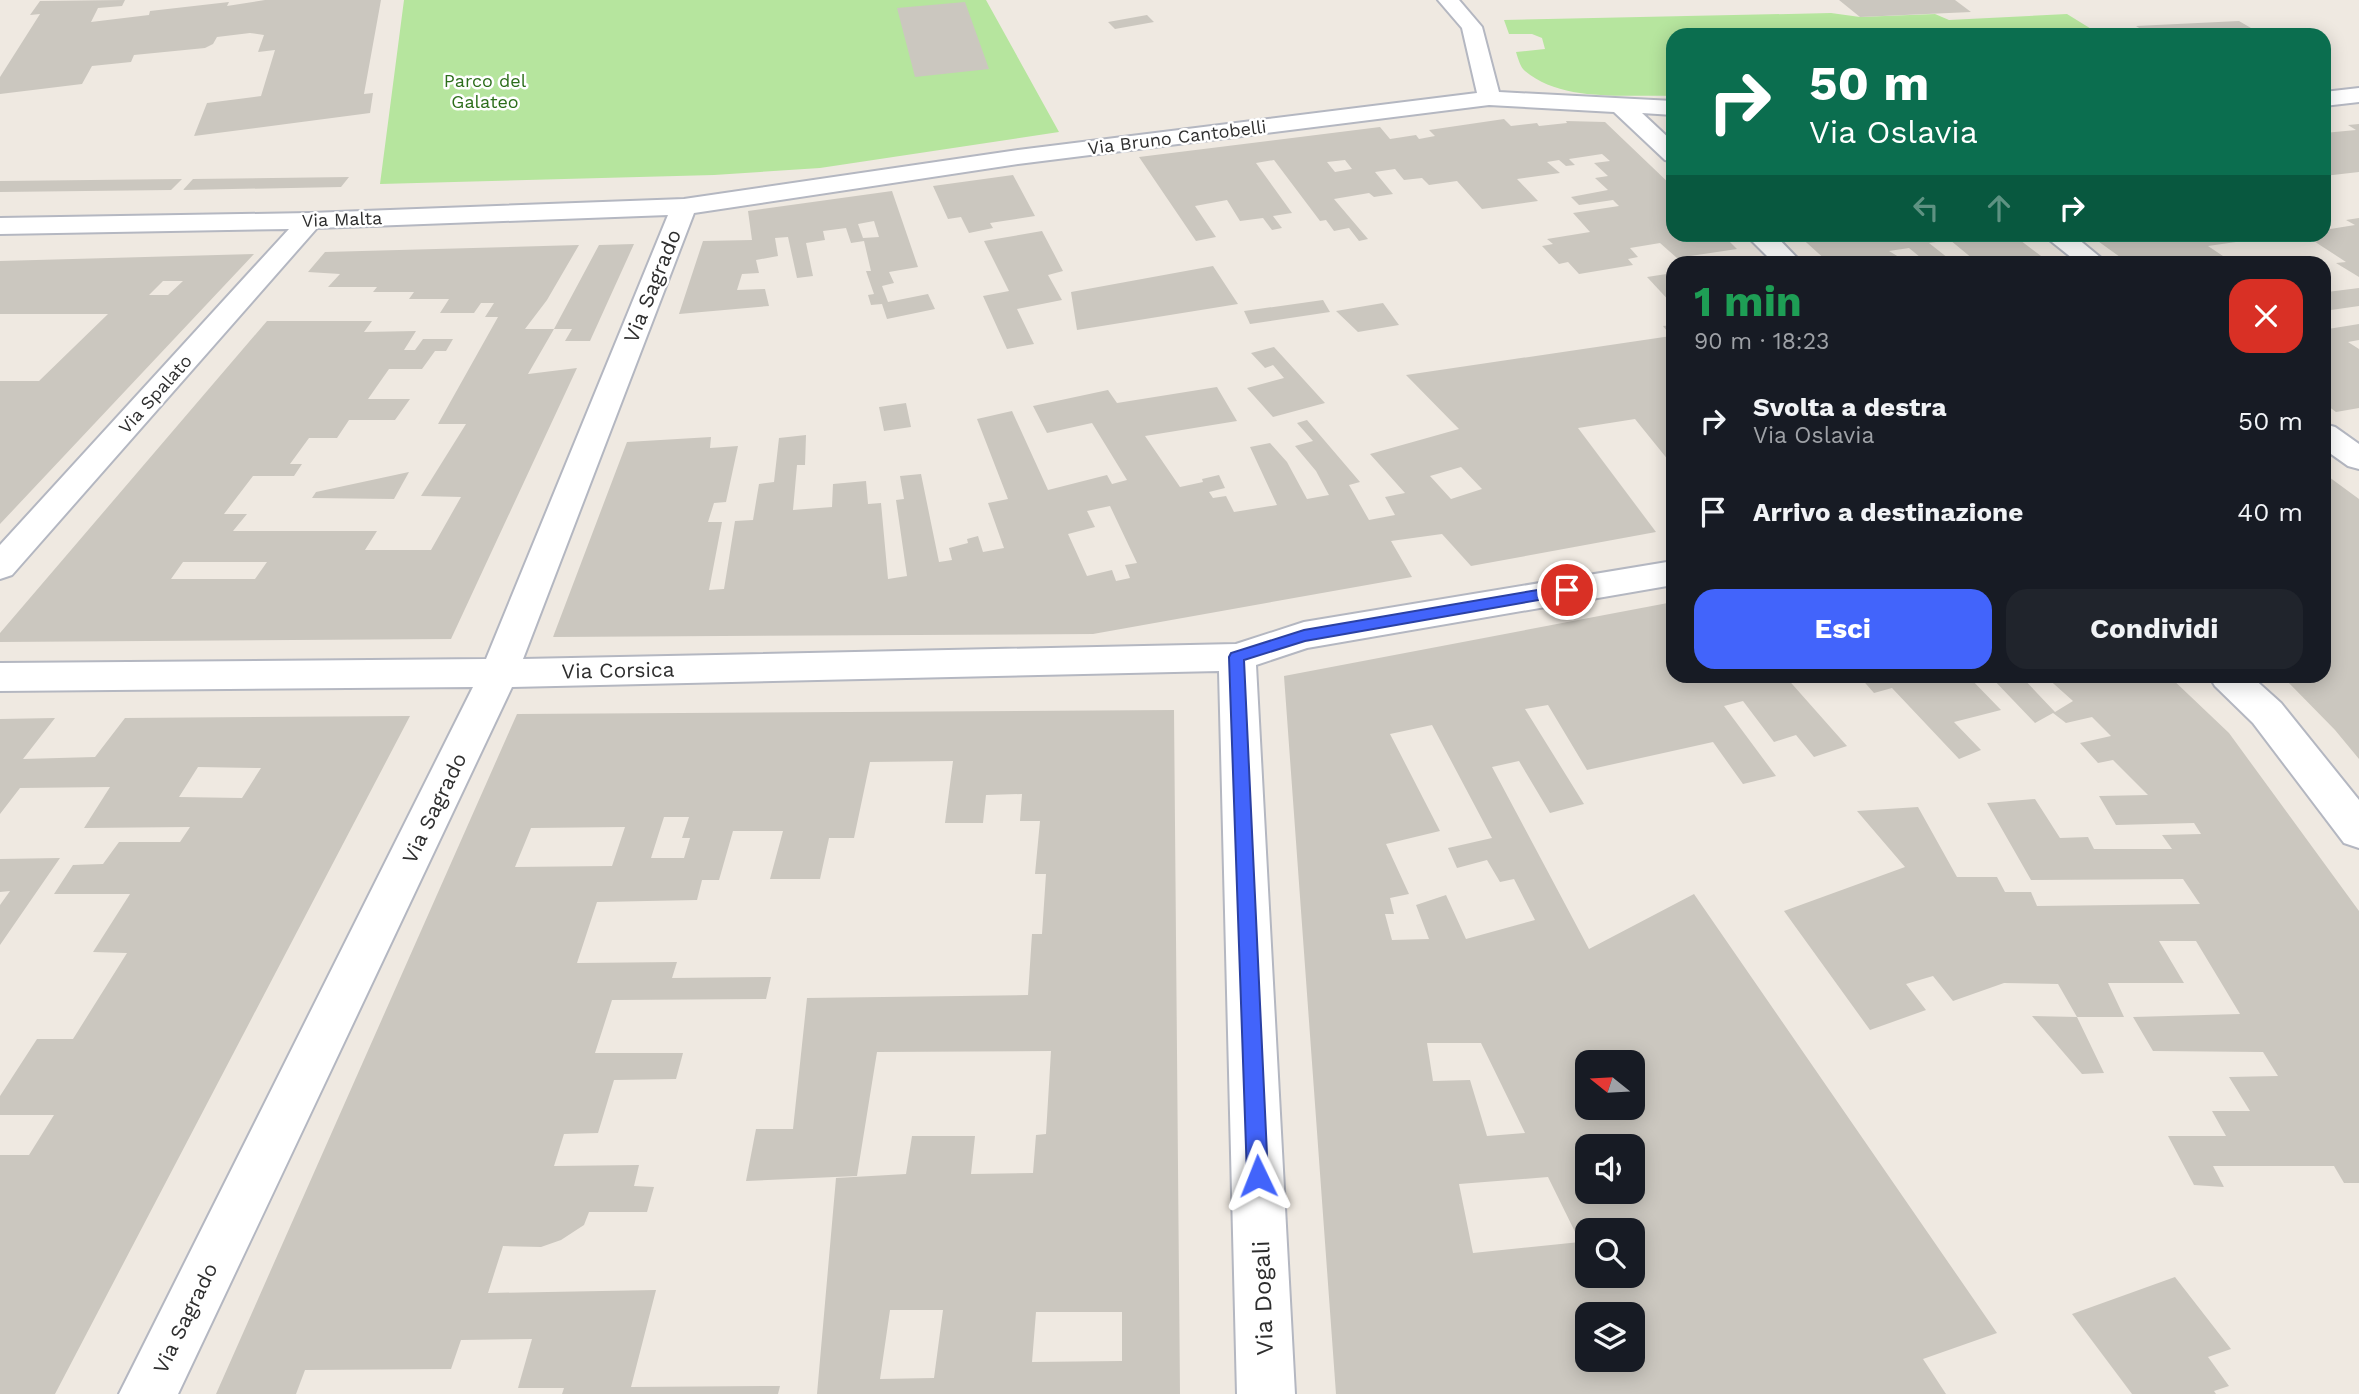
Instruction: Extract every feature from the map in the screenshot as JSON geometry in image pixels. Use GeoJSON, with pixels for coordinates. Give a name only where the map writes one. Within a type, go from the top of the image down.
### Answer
{"type":"FeatureCollection","features":[{"type":"Feature","properties":{"kind":"street"},"geometry":{"type":"LineString","coordinates":[[1448,0],[1472,27],[1489,97]]}},
{"type":"Feature","properties":{"kind":"street"},"geometry":{"type":"LineString","coordinates":[[2331,98],[2359,95]]}},
{"type":"Feature","properties":{"kind":"street","name":"Via Bruno Cantobelli"},"geometry":{"type":"LineString","coordinates":[[684,207],[1018,156],[1489,97],[1666,108]]}},
{"type":"Feature","properties":{"kind":"street"},"geometry":{"type":"LineString","coordinates":[[1620,106],[1666,149]]}},
{"type":"Feature","properties":{"kind":"street","name":"Via Malta"},"geometry":{"type":"LineString","coordinates":[[0,226],[310,220],[684,207]]}},
{"type":"Feature","properties":{"kind":"street","name":"Via Sagrado"},"geometry":{"type":"LineString","coordinates":[[148,1394],[499,673],[684,207]]}},
{"type":"Feature","properties":{"kind":"street","name":"Via Spalato"},"geometry":{"type":"LineString","coordinates":[[0,567],[310,220]]}},
{"type":"Feature","properties":{"kind":"street"},"geometry":{"type":"LineString","coordinates":[[1767,242],[1782,256]]}},
{"type":"Feature","properties":{"kind":"street"},"geometry":{"type":"LineString","coordinates":[[2066,242],[2085,256]]}},
{"type":"Feature","properties":{"kind":"street","name":"Via Corsica"},"geometry":{"type":"LineString","coordinates":[[0,677],[499,673],[1237,657],[1304,635],[1666,574]]}},
{"type":"Feature","properties":{"kind":"street","name":"Via Dogali"},"geometry":{"type":"LineString","coordinates":[[1237,657],[1266,1394]]}},
{"type":"Feature","properties":{"kind":"street"},"geometry":{"type":"LineString","coordinates":[[2235,683],[2267,713],[2359,831]]}},
{"type":"Feature","properties":{"kind":"green space","name":"Parco del Galateo"},"geometry":{"type":"Polygon","coordinates":[[[404,0],[986,0],[1059,132],[820,168],[714,175],[380,184],[404,0]]]}},
{"type":"Feature","properties":{"kind":"green space"},"geometry":{"type":"Polygon","coordinates":[[[1831,13],[1860,17],[1935,14],[1949,20],[2067,14],[2090,28],[1666,28],[1666,96],[1616,96],[1558,88],[1525,71],[1516,52],[1545,49],[1542,38],[1532,34],[1509,34],[1504,20],[1831,13]]]}},
{"type":"Feature","properties":{"kind":"building"},"geometry":{"type":"Polygon","coordinates":[[[125,0],[122,6],[98,8],[91,22],[149,15],[150,11],[229,2],[227,6],[265,0],[381,0],[364,94],[373,93],[370,113],[194,136],[207,103],[261,96],[275,50],[258,52],[264,35],[250,33],[217,37],[213,44],[205,48],[134,55],[131,62],[92,66],[82,84],[0,94],[0,77],[40,14],[30,15],[40,1],[125,0]]]}},
{"type":"Feature","properties":{"kind":"building"},"geometry":{"type":"Polygon","coordinates":[[[1839,0],[1955,0],[1971,12],[1860,17],[1839,0]]]}},
{"type":"Feature","properties":{"kind":"building"},"geometry":{"type":"Polygon","coordinates":[[[965,2],[989,69],[915,77],[897,8],[965,2]]]}},
{"type":"Feature","properties":{"kind":"building"},"geometry":{"type":"Polygon","coordinates":[[[1147,15],[1154,22],[1115,29],[1108,22],[1147,15]]]}},
{"type":"Feature","properties":{"kind":"building"},"geometry":{"type":"Polygon","coordinates":[[[2239,21],[2251,28],[2139,28],[2136,26],[2239,21]]]}},
{"type":"Feature","properties":{"kind":"building"},"geometry":{"type":"Polygon","coordinates":[[[1504,119],[1511,126],[1537,123],[1539,126],[1567,123],[1566,121],[1605,122],[1666,180],[1666,242],[1730,242],[1737,249],[1675,256],[1660,243],[1630,248],[1638,257],[1628,259],[1633,265],[1579,274],[1568,262],[1559,264],[1542,246],[1553,244],[1547,239],[1590,232],[1573,213],[1619,206],[1613,200],[1579,205],[1571,197],[1608,190],[1595,178],[1608,176],[1594,163],[1610,161],[1602,154],[1569,159],[1575,165],[1566,166],[1559,160],[1547,162],[1560,173],[1517,179],[1538,201],[1482,209],[1457,181],[1429,185],[1422,178],[1404,180],[1395,169],[1375,172],[1393,194],[1374,197],[1369,193],[1334,199],[1368,239],[1359,241],[1349,228],[1334,231],[1326,220],[1320,221],[1274,160],[1256,163],[1292,213],[1273,216],[1282,228],[1272,230],[1263,218],[1240,221],[1227,200],[1195,206],[1216,237],[1196,241],[1139,157],[1380,127],[1390,139],[1416,135],[1419,139],[1435,136],[1429,130],[1504,119]],[[1345,160],[1327,162],[1335,172],[1352,169],[1345,160]]]}},
{"type":"Feature","properties":{"kind":"building"},"geometry":{"type":"Polygon","coordinates":[[[2359,124],[2359,172],[2331,175],[2331,132],[2356,130],[2348,125],[2359,124]]]}},
{"type":"Feature","properties":{"kind":"building"},"geometry":{"type":"Polygon","coordinates":[[[1013,175],[1035,216],[990,223],[993,228],[969,233],[961,217],[948,219],[933,186],[1013,175]]]}},
{"type":"Feature","properties":{"kind":"building"},"geometry":{"type":"Polygon","coordinates":[[[349,177],[341,187],[183,190],[193,179],[349,177]]]}},
{"type":"Feature","properties":{"kind":"building"},"geometry":{"type":"Polygon","coordinates":[[[182,179],[171,190],[0,192],[0,181],[182,179]]]}},
{"type":"Feature","properties":{"kind":"building"},"geometry":{"type":"Polygon","coordinates":[[[892,191],[918,267],[889,272],[894,283],[882,286],[888,302],[928,294],[935,309],[887,319],[882,304],[871,305],[868,295],[874,294],[866,271],[871,271],[864,241],[851,243],[846,228],[823,231],[825,240],[806,243],[813,276],[797,278],[788,237],[775,238],[778,256],[756,260],[759,273],[742,274],[737,290],[765,289],[769,306],[679,314],[703,241],[752,240],[748,211],[892,191]],[[874,221],[858,224],[863,238],[879,237],[874,221]]]}},
{"type":"Feature","properties":{"kind":"building"},"geometry":{"type":"Polygon","coordinates":[[[2359,218],[2359,277],[2336,263],[2346,262],[2315,242],[2331,242],[2331,229],[2355,225],[2346,220],[2359,218]]]}},
{"type":"Feature","properties":{"kind":"building"},"geometry":{"type":"Polygon","coordinates":[[[1042,231],[1063,271],[1048,275],[1062,300],[1017,309],[1034,344],[1007,349],[983,296],[1009,291],[984,241],[1042,231]]]}},
{"type":"Feature","properties":{"kind":"building"},"geometry":{"type":"Polygon","coordinates":[[[1806,242],[1936,242],[1929,243],[1945,256],[1919,256],[1909,248],[1889,251],[1897,256],[1821,256],[1806,242]]]}},
{"type":"Feature","properties":{"kind":"building"},"geometry":{"type":"Polygon","coordinates":[[[1952,242],[2023,242],[2041,256],[1969,256],[1952,242]]]}},
{"type":"Feature","properties":{"kind":"building"},"geometry":{"type":"Polygon","coordinates":[[[2099,242],[2236,242],[2208,246],[2223,256],[2119,256],[2099,242]]]}},
{"type":"Feature","properties":{"kind":"building"},"geometry":{"type":"Polygon","coordinates":[[[634,244],[590,341],[565,341],[572,329],[554,329],[599,245],[634,244]]]}},
{"type":"Feature","properties":{"kind":"building"},"geometry":{"type":"Polygon","coordinates":[[[579,245],[547,300],[525,329],[554,329],[528,374],[577,368],[451,639],[0,642],[0,633],[267,321],[372,321],[364,332],[416,331],[404,350],[415,350],[423,339],[453,339],[446,351],[435,351],[422,369],[389,369],[368,399],[410,399],[395,420],[349,420],[337,438],[309,438],[290,464],[302,464],[294,476],[253,476],[224,514],[247,514],[233,531],[377,531],[365,550],[431,550],[461,497],[421,496],[466,424],[438,424],[498,317],[485,317],[494,303],[481,303],[474,313],[440,313],[449,299],[409,299],[414,292],[373,292],[377,287],[328,287],[340,274],[308,272],[325,252],[579,245]],[[183,562],[171,579],[255,579],[267,562],[183,562]]]}},
{"type":"Feature","properties":{"kind":"building"},"geometry":{"type":"Polygon","coordinates":[[[254,254],[0,524],[0,381],[39,381],[108,314],[0,314],[0,261],[254,254]],[[163,281],[149,295],[168,295],[183,281],[163,281]]]}},
{"type":"Feature","properties":{"kind":"building"},"geometry":{"type":"Polygon","coordinates":[[[1213,266],[1238,304],[1077,330],[1071,292],[1213,266]]]}},
{"type":"Feature","properties":{"kind":"building"},"geometry":{"type":"Polygon","coordinates":[[[1666,274],[1666,297],[1647,277],[1666,274]]]}},
{"type":"Feature","properties":{"kind":"building"},"geometry":{"type":"Polygon","coordinates":[[[2359,288],[2359,306],[2331,310],[2331,292],[2359,288]]]}},
{"type":"Feature","properties":{"kind":"building"},"geometry":{"type":"Polygon","coordinates":[[[1323,300],[1330,312],[1250,324],[1244,311],[1323,300]]]}},
{"type":"Feature","properties":{"kind":"building"},"geometry":{"type":"Polygon","coordinates":[[[1383,303],[1399,325],[1358,332],[1336,311],[1383,303]]]}},
{"type":"Feature","properties":{"kind":"building"},"geometry":{"type":"Polygon","coordinates":[[[2359,324],[2359,340],[2348,342],[2359,349],[2359,408],[2336,412],[2331,408],[2331,329],[2359,324]]]}},
{"type":"Feature","properties":{"kind":"building"},"geometry":{"type":"Polygon","coordinates":[[[1666,337],[1666,457],[1635,419],[1578,428],[1656,532],[1471,566],[1442,534],[1391,541],[1412,577],[1093,634],[553,637],[627,442],[711,437],[710,448],[738,446],[726,502],[714,503],[708,522],[722,522],[709,590],[724,589],[735,521],[753,520],[759,484],[774,482],[779,438],[806,435],[805,465],[797,465],[793,510],[832,507],[833,484],[866,481],[868,504],[881,503],[888,579],[907,576],[896,500],[904,499],[900,476],[921,474],[939,562],[952,560],[949,548],[968,543],[967,539],[978,536],[983,552],[1004,548],[988,503],[1008,499],[977,419],[1012,411],[1048,490],[1107,475],[1112,484],[1127,480],[1092,423],[1047,433],[1033,406],[1108,390],[1117,403],[1217,387],[1237,421],[1145,436],[1180,487],[1219,475],[1225,488],[1209,492],[1213,498],[1226,496],[1234,512],[1277,505],[1250,447],[1270,443],[1287,462],[1307,499],[1329,495],[1316,471],[1295,446],[1313,441],[1297,423],[1307,420],[1360,482],[1349,485],[1369,520],[1395,515],[1385,497],[1405,493],[1370,454],[1459,429],[1406,375],[1666,337]],[[1461,467],[1430,476],[1451,499],[1482,489],[1461,467]],[[1110,506],[1087,511],[1095,527],[1068,534],[1087,576],[1112,570],[1116,581],[1130,578],[1125,565],[1137,563],[1110,506]]]}},
{"type":"Feature","properties":{"kind":"building"},"geometry":{"type":"Polygon","coordinates":[[[1274,347],[1325,403],[1273,417],[1247,388],[1284,378],[1273,365],[1265,368],[1251,353],[1274,347]]]}},
{"type":"Feature","properties":{"kind":"building"},"geometry":{"type":"Polygon","coordinates":[[[906,403],[911,427],[884,431],[879,407],[906,403]]]}},
{"type":"Feature","properties":{"kind":"building"},"geometry":{"type":"Polygon","coordinates":[[[409,472],[394,499],[312,498],[316,492],[409,472]]]}},
{"type":"Feature","properties":{"kind":"building"},"geometry":{"type":"Polygon","coordinates":[[[2331,478],[2359,499],[2359,759],[2289,683],[2331,683],[2331,478]]]}},
{"type":"Feature","properties":{"kind":"building"},"geometry":{"type":"Polygon","coordinates":[[[1666,603],[1666,683],[1791,683],[1847,746],[1814,757],[1796,735],[1774,742],[1743,701],[1724,706],[1776,776],[1743,784],[1713,742],[1587,770],[1548,705],[1525,709],[1584,804],[1550,813],[1519,761],[1492,767],[1589,949],[1694,894],[1997,1333],[1923,1359],[1946,1394],[1336,1394],[1284,676],[1666,603]],[[1432,725],[1390,734],[1440,831],[1386,844],[1409,894],[1390,898],[1394,914],[1385,914],[1392,940],[1429,939],[1416,905],[1446,895],[1466,939],[1535,920],[1514,879],[1500,882],[1487,860],[1457,868],[1448,848],[1492,838],[1432,725]],[[1427,1043],[1433,1081],[1470,1080],[1487,1136],[1525,1133],[1481,1043],[1427,1043]],[[1548,1177],[1459,1184],[1473,1253],[1575,1243],[1575,1288],[1645,1288],[1645,1218],[1575,1218],[1575,1232],[1548,1177]]]}},
{"type":"Feature","properties":{"kind":"building"},"geometry":{"type":"Polygon","coordinates":[[[1865,683],[1975,683],[2001,710],[1954,722],[1981,750],[1959,759],[1892,688],[1874,693],[1865,683]]]}},
{"type":"Feature","properties":{"kind":"building"},"geometry":{"type":"Polygon","coordinates":[[[1997,683],[2028,683],[2055,712],[2073,701],[2053,683],[2176,683],[2229,733],[2359,911],[2359,1183],[2344,1183],[2334,1166],[2213,1166],[2224,1187],[2194,1185],[2168,1136],[2226,1136],[2212,1111],[2250,1111],[2229,1077],[2278,1076],[2263,1052],[2153,1051],[2133,1017],[2240,1014],[2196,941],[2159,941],[2184,983],[2108,983],[2124,1017],[2077,1017],[2058,984],[2004,983],[1953,1001],[1933,976],[1906,984],[1926,1010],[1870,1030],[1784,911],[1905,867],[1857,811],[1918,807],[1957,877],[1997,877],[2005,892],[2031,892],[2037,906],[2200,904],[2183,879],[2031,880],[1987,803],[2035,799],[2060,838],[2088,837],[2094,849],[2172,849],[2162,835],[2201,834],[2194,823],[2116,825],[2099,796],[2148,795],[2113,760],[2098,763],[2080,743],[2111,736],[2092,717],[2066,723],[2053,713],[2035,723],[1997,683]]]}},
{"type":"Feature","properties":{"kind":"building"},"geometry":{"type":"Polygon","coordinates":[[[1174,710],[1180,1394],[817,1394],[836,1178],[906,1174],[912,1136],[975,1136],[971,1174],[1033,1173],[1036,1135],[1046,1134],[1051,1051],[877,1052],[857,1176],[746,1181],[756,1129],[793,1129],[807,998],[1028,995],[1032,934],[1042,934],[1046,874],[1035,874],[1040,821],[1020,821],[1022,794],[986,795],[983,823],[945,823],[953,761],[870,762],[854,838],[829,838],[820,879],[770,879],[783,831],[733,831],[719,880],[702,880],[697,900],[597,902],[577,963],[677,962],[672,978],[771,977],[766,999],[612,1000],[595,1053],[683,1053],[676,1079],[614,1080],[598,1133],[564,1134],[554,1166],[639,1165],[634,1186],[654,1187],[647,1212],[589,1212],[584,1225],[561,1240],[541,1247],[503,1246],[488,1293],[656,1290],[631,1387],[780,1386],[778,1394],[562,1394],[564,1388],[518,1388],[532,1339],[461,1340],[451,1369],[305,1370],[296,1394],[216,1394],[517,714],[1174,710]],[[664,817],[651,858],[684,858],[690,838],[682,838],[689,817],[664,817]],[[625,827],[531,828],[515,867],[612,866],[625,827]],[[890,1310],[880,1379],[934,1378],[943,1310],[890,1310]],[[1036,1312],[1032,1362],[1122,1361],[1122,1312],[1036,1312]]]}},
{"type":"Feature","properties":{"kind":"building"},"geometry":{"type":"Polygon","coordinates":[[[410,716],[55,1394],[0,1394],[0,1155],[29,1155],[54,1115],[0,1115],[0,1096],[37,1039],[73,1039],[127,953],[93,952],[130,894],[54,894],[73,865],[103,864],[119,842],[180,842],[190,827],[84,828],[110,787],[20,788],[0,814],[0,719],[55,718],[23,759],[95,757],[125,718],[410,716]],[[198,767],[179,797],[242,798],[261,768],[198,767]]]}},
{"type":"Feature","properties":{"kind":"building"},"geometry":{"type":"Polygon","coordinates":[[[60,858],[0,945],[0,905],[10,891],[0,892],[0,859],[60,858]]]}},
{"type":"Feature","properties":{"kind":"building"},"geometry":{"type":"Polygon","coordinates":[[[2032,1016],[2077,1017],[2104,1073],[2082,1074],[2032,1016]]]}},
{"type":"Feature","properties":{"kind":"building"},"geometry":{"type":"Polygon","coordinates":[[[2175,1277],[2231,1349],[2208,1357],[2229,1386],[2214,1391],[2216,1394],[2132,1394],[2072,1314],[2175,1277]]]}},
{"type":"Feature","properties":{"kind":"route"},"geometry":{"type":"LineString","coordinates":[[1258,1176],[1237,657],[1304,635],[1567,590]]}}]}
